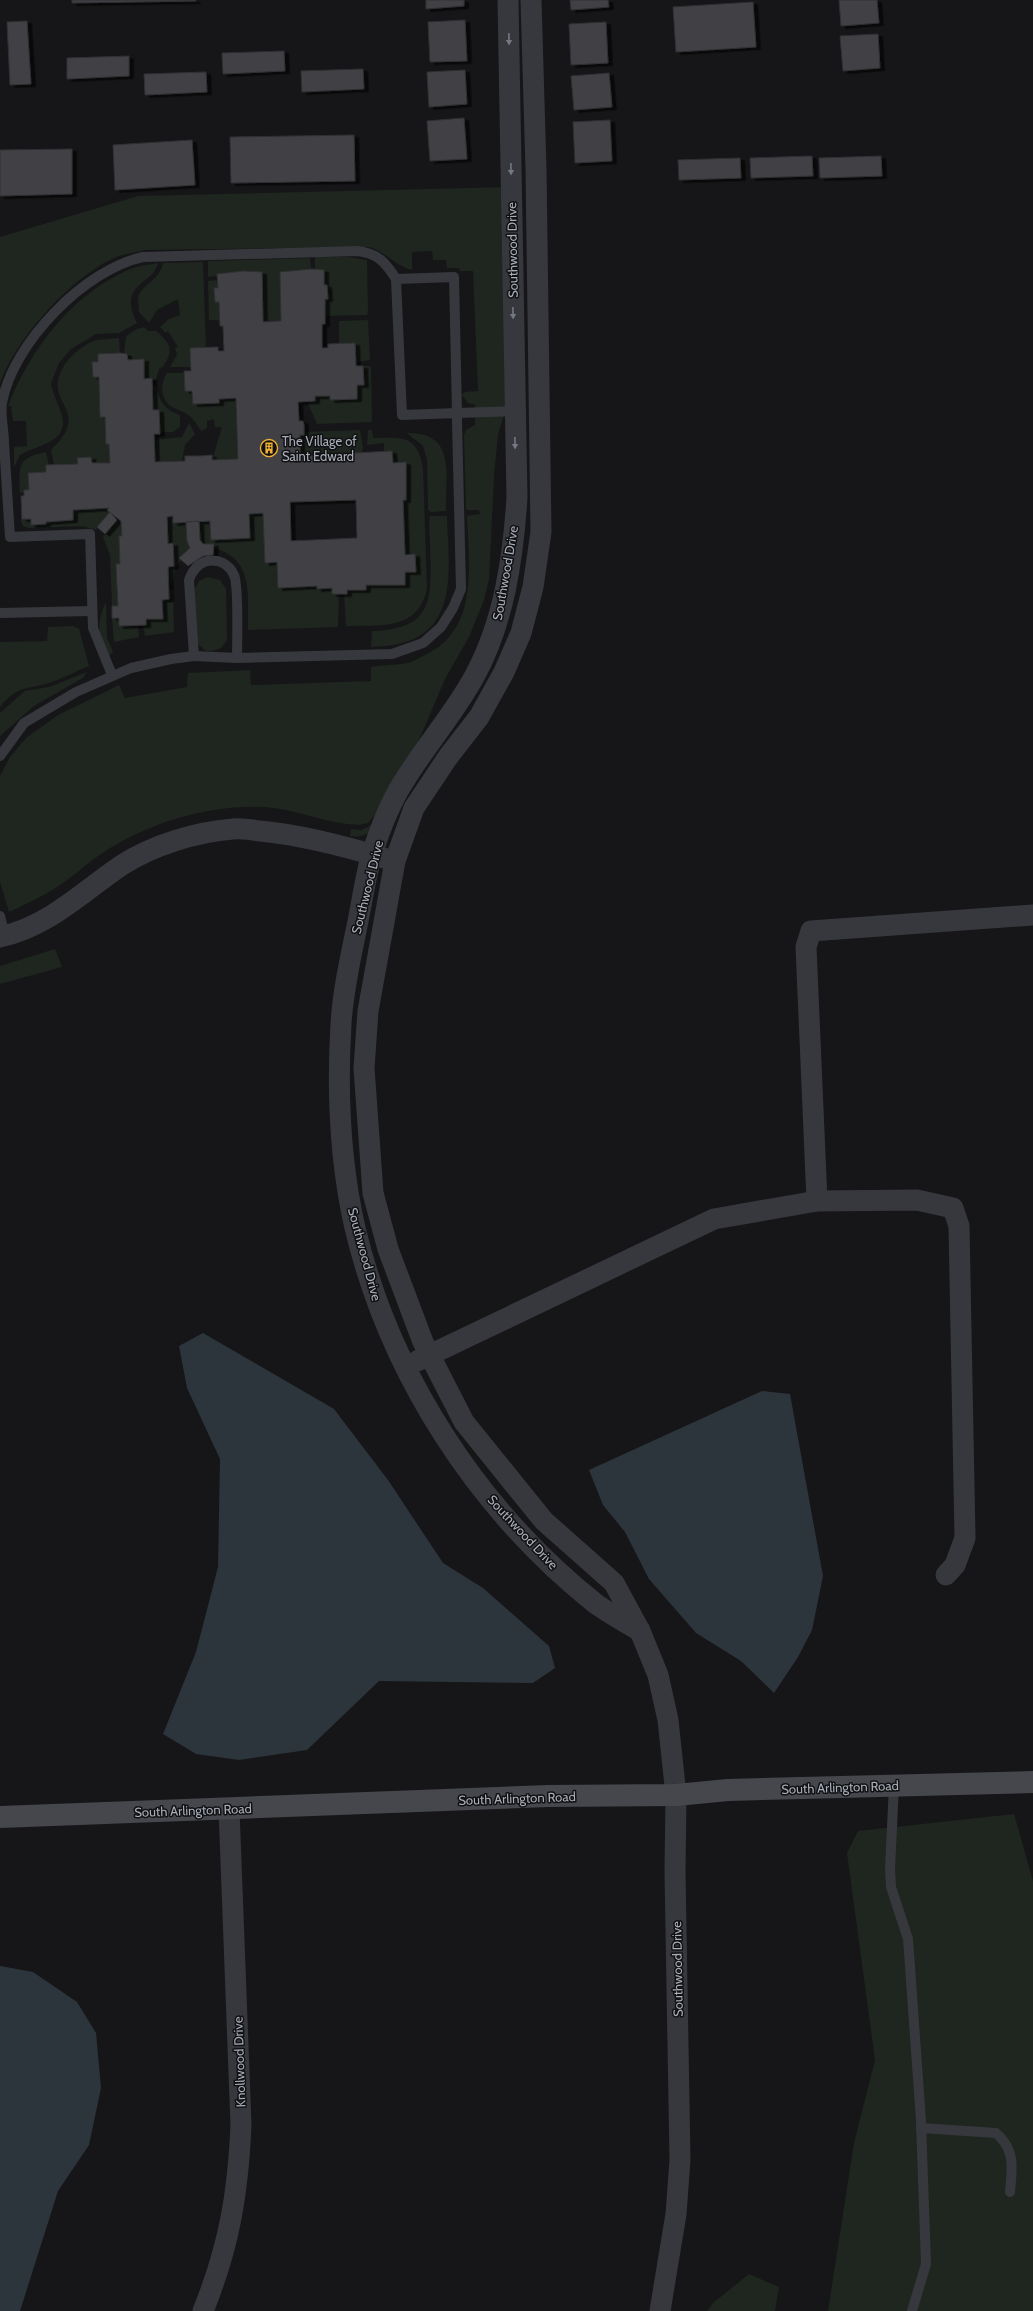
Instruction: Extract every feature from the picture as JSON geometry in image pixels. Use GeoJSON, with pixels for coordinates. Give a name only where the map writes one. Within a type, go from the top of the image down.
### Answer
{"type":"FeatureCollection","features":[{"type":"Feature","properties":{"kind":"main road","name":"South Arlington Road"},"geometry":{"type":"LineString","coordinates":[[0,1817],[548,1796],[676,1795],[728,1790],[1033,1782]]}},
{"type":"Feature","properties":{"kind":"street","name":"Southwood Drive"},"geometry":{"type":"LineString","coordinates":[[508,0],[517,498],[514,537],[496,625],[474,676],[404,780],[372,854],[347,975],[341,1021],[341,1124],[355,1227],[376,1297],[391,1338],[440,1431],[502,1512],[548,1562],[598,1606],[640,1631]]}},
{"type":"Feature","properties":{"kind":"street","name":"Southwood Drive"},"geometry":{"type":"LineString","coordinates":[[531,0],[536,177],[541,532],[533,587],[521,633],[504,672],[478,716],[448,757],[414,808],[395,861],[368,1011],[364,1068],[373,1193],[388,1249],[429,1354],[464,1422],[544,1521],[614,1583],[640,1631],[658,1676],[668,1720],[676,1795],[675,1872],[680,2160],[676,2214],[660,2311]]}},
{"type":"Feature","properties":{"kind":"street"},"geometry":{"type":"LineString","coordinates":[[3,937],[53,916],[122,865],[156,848],[202,834],[234,829],[274,832],[342,845],[395,861]]}},
{"type":"Feature","properties":{"kind":"street"},"geometry":{"type":"LineString","coordinates":[[817,1201],[806,947],[811,931],[1030,915]]}},
{"type":"Feature","properties":{"kind":"street"},"geometry":{"type":"LineString","coordinates":[[405,1366],[714,1219],[817,1201],[917,1200],[953,1208],[959,1226],[965,1538],[955,1565],[946,1575]]}},
{"type":"Feature","properties":{"kind":"street","name":"Knollwood Drive"},"geometry":{"type":"LineString","coordinates":[[203,2311],[229,2234],[239,2174],[241,2125],[229,1809]]}},
{"type":"Feature","properties":{"kind":"lane"},"geometry":{"type":"LineString","coordinates":[[10,536],[2,404],[8,381],[42,327],[58,308],[88,282],[122,263],[143,256],[336,251],[362,251],[375,255],[382,259],[396,279],[402,415],[515,411]]}},
{"type":"Feature","properties":{"kind":"lane"},"geometry":{"type":"LineString","coordinates":[[0,756],[24,723],[69,696],[112,675],[158,661],[194,656],[238,658],[392,654],[422,642],[441,627],[453,608],[461,589],[454,277],[396,279]]}},
{"type":"Feature","properties":{"kind":"lane"},"geometry":{"type":"LineString","coordinates":[[0,540],[10,536],[90,534],[91,610],[94,636],[112,675]]}},
{"type":"Feature","properties":{"kind":"lane"},"geometry":{"type":"LineString","coordinates":[[194,656],[189,580],[191,572],[196,567],[202,563],[215,561],[227,565],[235,577],[238,658]]}},
{"type":"Feature","properties":{"kind":"lane"},"geometry":{"type":"LineString","coordinates":[[0,613],[91,610]]}},
{"type":"Feature","properties":{"kind":"lane"},"geometry":{"type":"LineString","coordinates":[[0,916],[3,937]]}},
{"type":"Feature","properties":{"kind":"lane"},"geometry":{"type":"LineString","coordinates":[[894,1786],[890,1869],[891,1887],[908,1939],[921,2128],[926,2264],[912,2311]]}},
{"type":"Feature","properties":{"kind":"lane"},"geometry":{"type":"LineString","coordinates":[[921,2128],[996,2133],[1004,2140],[1013,2158],[1010,2192]]}},
{"type":"Feature","properties":{"kind":"shaded area"},"geometry":{"type":"Polygon","coordinates":[[[512,187],[508,403],[498,434],[494,476],[489,580],[484,600],[469,637],[445,679],[388,813],[372,831],[362,836],[350,836],[351,829],[361,830],[374,824],[375,815],[368,823],[359,825],[335,822],[276,808],[242,807],[221,809],[178,818],[138,833],[119,843],[101,854],[54,889],[9,912],[0,882],[0,776],[10,757],[26,738],[58,715],[119,685],[125,698],[187,687],[188,673],[250,670],[251,685],[371,681],[371,667],[408,663],[425,655],[442,644],[455,630],[463,613],[469,575],[467,516],[480,514],[479,510],[466,510],[464,435],[466,430],[475,425],[475,405],[468,403],[462,395],[465,392],[478,391],[473,271],[460,271],[459,268],[447,268],[446,260],[433,260],[432,251],[412,252],[412,270],[400,265],[375,249],[369,247],[145,250],[118,256],[77,282],[45,313],[30,331],[18,349],[7,367],[0,384],[0,237],[138,196],[512,187]]]}},
{"type":"Feature","properties":{"kind":"shaded area"},"geometry":{"type":"Polygon","coordinates":[[[315,257],[349,257],[367,260],[367,315],[325,316],[325,299],[328,298],[327,285],[324,285],[324,270],[315,270],[315,257]]]}},
{"type":"Feature","properties":{"kind":"shaded area"},"geometry":{"type":"Polygon","coordinates":[[[310,258],[311,269],[280,272],[281,321],[263,322],[261,272],[243,271],[217,274],[217,276],[208,277],[208,261],[310,258]]]}},
{"type":"Feature","properties":{"kind":"shaded area"},"geometry":{"type":"Polygon","coordinates":[[[203,262],[206,348],[191,367],[170,367],[177,355],[175,348],[178,347],[168,331],[166,333],[160,327],[169,319],[180,315],[178,299],[157,310],[149,323],[139,312],[138,296],[156,277],[163,263],[203,262]]]}},
{"type":"Feature","properties":{"kind":"shaded area"},"geometry":{"type":"Polygon","coordinates":[[[158,263],[150,276],[138,286],[131,299],[132,310],[137,323],[119,333],[96,334],[71,349],[59,363],[51,383],[62,416],[63,425],[60,432],[49,442],[20,455],[14,467],[14,447],[27,446],[26,421],[13,421],[11,406],[8,406],[17,385],[41,345],[55,326],[88,294],[107,281],[128,270],[158,263]]]}},
{"type":"Feature","properties":{"kind":"shaded area"},"geometry":{"type":"Polygon","coordinates":[[[217,280],[218,288],[214,288],[215,302],[219,302],[220,320],[209,320],[208,281],[217,280]]]}},
{"type":"Feature","properties":{"kind":"shaded area"},"geometry":{"type":"Polygon","coordinates":[[[368,320],[370,360],[356,362],[339,344],[339,321],[368,320]]]}},
{"type":"Feature","properties":{"kind":"shaded area"},"geometry":{"type":"Polygon","coordinates":[[[144,327],[148,331],[156,331],[165,340],[170,348],[169,356],[166,362],[162,368],[160,367],[156,379],[152,380],[151,378],[144,379],[144,359],[128,360],[127,354],[124,354],[126,336],[137,329],[144,327]]]}},
{"type":"Feature","properties":{"kind":"shaded area"},"geometry":{"type":"Polygon","coordinates":[[[119,338],[120,353],[98,354],[98,362],[92,362],[93,377],[99,377],[100,417],[105,417],[106,444],[109,444],[110,463],[92,463],[91,457],[78,458],[78,464],[54,465],[51,450],[63,436],[69,421],[60,397],[58,385],[59,376],[63,368],[74,354],[89,343],[97,340],[119,338]]]}},
{"type":"Feature","properties":{"kind":"shaded area"},"geometry":{"type":"Polygon","coordinates":[[[363,366],[370,366],[371,368],[372,422],[317,424],[307,401],[315,401],[315,396],[330,396],[330,400],[357,399],[357,385],[364,385],[363,366]]]}},
{"type":"Feature","properties":{"kind":"shaded area"},"geometry":{"type":"Polygon","coordinates":[[[167,373],[185,373],[185,391],[192,391],[193,404],[219,403],[219,399],[236,398],[238,459],[212,460],[222,427],[215,427],[214,419],[207,421],[207,428],[201,431],[195,421],[189,416],[168,404],[162,391],[163,382],[167,373]]]}},
{"type":"Feature","properties":{"kind":"shaded area"},"geometry":{"type":"Polygon","coordinates":[[[152,385],[156,386],[161,401],[166,407],[180,415],[180,427],[173,432],[160,432],[159,410],[153,410],[152,385]]]}},
{"type":"Feature","properties":{"kind":"shaded area"},"geometry":{"type":"Polygon","coordinates":[[[189,423],[195,434],[185,445],[182,461],[155,462],[154,440],[182,437],[189,423]]]}},
{"type":"Feature","properties":{"kind":"shaded area"},"geometry":{"type":"Polygon","coordinates":[[[360,430],[363,448],[361,453],[300,456],[300,435],[304,432],[360,430]]]}},
{"type":"Feature","properties":{"kind":"shaded area"},"geometry":{"type":"Polygon","coordinates":[[[368,430],[372,430],[373,438],[407,440],[417,449],[420,457],[423,468],[427,588],[423,602],[416,612],[407,619],[384,625],[346,626],[344,594],[347,590],[366,590],[366,585],[405,585],[405,572],[416,571],[415,554],[405,555],[403,500],[405,500],[406,462],[393,463],[392,451],[384,451],[384,443],[367,445],[368,430]]]}},
{"type":"Feature","properties":{"kind":"shaded area"},"geometry":{"type":"Polygon","coordinates":[[[407,433],[423,435],[434,440],[441,448],[445,458],[446,470],[446,511],[431,512],[428,510],[427,459],[423,446],[407,433]]]}},
{"type":"Feature","properties":{"kind":"shaded area"},"geometry":{"type":"Polygon","coordinates":[[[46,452],[49,465],[46,465],[46,472],[28,473],[29,490],[20,493],[20,469],[22,464],[30,457],[46,452]]]}},
{"type":"Feature","properties":{"kind":"shaded area"},"geometry":{"type":"Polygon","coordinates":[[[21,496],[22,519],[31,519],[32,525],[46,524],[46,522],[73,520],[73,510],[109,508],[107,510],[110,512],[96,530],[83,526],[29,528],[23,526],[21,522],[21,496]]]}},
{"type":"Feature","properties":{"kind":"shaded area"},"geometry":{"type":"Polygon","coordinates":[[[263,513],[266,563],[277,562],[279,588],[317,586],[317,589],[332,588],[332,594],[339,594],[338,627],[248,630],[248,592],[243,570],[237,561],[228,554],[215,548],[215,544],[203,544],[200,540],[199,521],[263,513]]]}},
{"type":"Feature","properties":{"kind":"shaded area"},"geometry":{"type":"Polygon","coordinates":[[[173,516],[173,523],[186,522],[187,541],[190,548],[179,558],[181,560],[175,569],[172,585],[169,585],[168,567],[174,566],[173,544],[168,544],[167,517],[173,516]]]}},
{"type":"Feature","properties":{"kind":"shaded area"},"geometry":{"type":"Polygon","coordinates":[[[430,516],[447,516],[449,574],[441,610],[432,625],[418,637],[398,644],[371,647],[372,631],[393,629],[409,624],[419,616],[426,606],[429,594],[430,579],[430,516]]]}},
{"type":"Feature","properties":{"kind":"shaded area"},"geometry":{"type":"Polygon","coordinates":[[[117,520],[121,521],[122,536],[119,536],[120,564],[116,564],[118,606],[112,606],[110,555],[103,537],[117,520]]]}},
{"type":"Feature","properties":{"kind":"shaded area"},"geometry":{"type":"Polygon","coordinates":[[[208,577],[220,580],[226,589],[227,640],[221,648],[212,651],[206,651],[198,644],[194,590],[199,581],[208,577]]]}},
{"type":"Feature","properties":{"kind":"shaded area"},"geometry":{"type":"Polygon","coordinates":[[[169,590],[173,590],[174,632],[145,636],[143,625],[146,625],[146,619],[162,619],[162,600],[169,599],[169,590]]]}},
{"type":"Feature","properties":{"kind":"shaded area"},"geometry":{"type":"Polygon","coordinates":[[[106,602],[107,638],[113,652],[108,657],[102,642],[99,624],[106,602]]]}},
{"type":"Feature","properties":{"kind":"shaded area"},"geometry":{"type":"Polygon","coordinates":[[[112,618],[119,618],[119,626],[138,625],[139,637],[114,642],[112,618]]]}},
{"type":"Feature","properties":{"kind":"shaded area"},"geometry":{"type":"Polygon","coordinates":[[[73,626],[79,629],[89,666],[61,679],[18,691],[7,699],[0,707],[0,642],[47,641],[48,627],[73,626]]]}},
{"type":"Feature","properties":{"kind":"shaded area"},"geometry":{"type":"Polygon","coordinates":[[[87,672],[83,678],[34,706],[0,736],[0,713],[25,691],[49,687],[87,672]]]}},
{"type":"Feature","properties":{"kind":"shaded area"},"geometry":{"type":"Polygon","coordinates":[[[55,949],[62,967],[0,984],[0,966],[55,949]]]}},
{"type":"Feature","properties":{"kind":"shaded area"},"geometry":{"type":"Polygon","coordinates":[[[203,1333],[334,1409],[388,1480],[443,1563],[483,1588],[549,1646],[555,1668],[533,1683],[379,1681],[307,1750],[239,1760],[196,1754],[163,1734],[196,1652],[218,1567],[220,1459],[187,1388],[179,1346],[203,1333]]]}},
{"type":"Feature","properties":{"kind":"shaded area"},"geometry":{"type":"Polygon","coordinates":[[[762,1391],[790,1394],[823,1576],[812,1630],[798,1657],[774,1693],[741,1661],[696,1633],[649,1579],[625,1532],[603,1505],[589,1470],[762,1391]]]}},
{"type":"Feature","properties":{"kind":"shaded area"},"geometry":{"type":"Polygon","coordinates":[[[1014,1814],[1033,1881],[1033,2311],[828,2311],[854,2143],[875,2060],[847,1853],[858,1831],[1014,1814]]]}},
{"type":"Feature","properties":{"kind":"shaded area"},"geometry":{"type":"Polygon","coordinates":[[[0,1966],[33,1972],[77,2002],[96,2033],[101,2088],[89,2145],[58,2191],[20,2311],[0,2311],[0,1966]]]}},
{"type":"Feature","properties":{"kind":"shaded area"},"geometry":{"type":"Polygon","coordinates":[[[749,2274],[779,2287],[775,2311],[707,2311],[713,2303],[749,2274]]]}},
{"type":"Feature","properties":{"kind":"building"},"geometry":{"type":"Polygon","coordinates":[[[72,0],[196,0],[196,1],[72,3],[72,0]]]}},
{"type":"Feature","properties":{"kind":"building"},"geometry":{"type":"Polygon","coordinates":[[[426,0],[464,0],[464,6],[426,9],[426,0]]]}},
{"type":"Feature","properties":{"kind":"building"},"geometry":{"type":"Polygon","coordinates":[[[570,0],[608,0],[609,7],[571,10],[570,0]]]}},
{"type":"Feature","properties":{"kind":"building"},"geometry":{"type":"Polygon","coordinates":[[[839,0],[877,0],[879,23],[841,26],[839,0]]]}},
{"type":"Feature","properties":{"kind":"building"},"geometry":{"type":"Polygon","coordinates":[[[753,2],[756,47],[676,52],[673,7],[753,2]]]}},
{"type":"Feature","properties":{"kind":"building"},"geometry":{"type":"Polygon","coordinates":[[[465,20],[467,61],[430,62],[428,22],[465,20]]]}},
{"type":"Feature","properties":{"kind":"building"},"geometry":{"type":"Polygon","coordinates":[[[27,21],[31,84],[10,85],[7,22],[27,21]]]}},
{"type":"Feature","properties":{"kind":"building"},"geometry":{"type":"Polygon","coordinates":[[[606,22],[608,63],[571,65],[569,24],[606,22]]]}},
{"type":"Feature","properties":{"kind":"building"},"geometry":{"type":"Polygon","coordinates":[[[878,34],[880,68],[843,71],[840,36],[878,34]]]}},
{"type":"Feature","properties":{"kind":"building"},"geometry":{"type":"Polygon","coordinates":[[[284,51],[285,71],[223,74],[222,53],[284,51]]]}},
{"type":"Feature","properties":{"kind":"building"},"geometry":{"type":"Polygon","coordinates":[[[129,56],[129,76],[67,79],[67,58],[129,56]]]}},
{"type":"Feature","properties":{"kind":"building"},"geometry":{"type":"Polygon","coordinates":[[[363,69],[364,89],[302,92],[301,71],[363,69]]]}},
{"type":"Feature","properties":{"kind":"building"},"geometry":{"type":"Polygon","coordinates":[[[465,70],[467,104],[429,107],[427,72],[465,70]]]}},
{"type":"Feature","properties":{"kind":"building"},"geometry":{"type":"Polygon","coordinates":[[[206,72],[207,92],[145,95],[144,74],[206,72]]]}},
{"type":"Feature","properties":{"kind":"building"},"geometry":{"type":"Polygon","coordinates":[[[609,73],[612,107],[574,110],[571,76],[609,73]]]}},
{"type":"Feature","properties":{"kind":"building"},"geometry":{"type":"Polygon","coordinates":[[[464,118],[467,159],[430,161],[427,121],[464,118]]]}},
{"type":"Feature","properties":{"kind":"building"},"geometry":{"type":"Polygon","coordinates":[[[610,120],[612,161],[575,163],[573,122],[610,120]]]}},
{"type":"Feature","properties":{"kind":"building"},"geometry":{"type":"Polygon","coordinates":[[[354,135],[355,181],[231,183],[230,137],[354,135]]]}},
{"type":"Feature","properties":{"kind":"building"},"geometry":{"type":"Polygon","coordinates":[[[192,140],[195,185],[115,190],[113,145],[192,140]]]}},
{"type":"Feature","properties":{"kind":"building"},"geometry":{"type":"Polygon","coordinates":[[[72,149],[72,194],[0,196],[0,150],[72,149]]]}},
{"type":"Feature","properties":{"kind":"building"},"geometry":{"type":"Polygon","coordinates":[[[812,156],[813,176],[751,178],[750,158],[812,156]]]}},
{"type":"Feature","properties":{"kind":"building"},"geometry":{"type":"Polygon","coordinates":[[[881,156],[882,176],[820,178],[819,158],[881,156]]]}},
{"type":"Feature","properties":{"kind":"building"},"geometry":{"type":"Polygon","coordinates":[[[740,158],[741,178],[679,180],[678,160],[740,158]]]}},
{"type":"Feature","properties":{"kind":"building","name":"The Village of Saint Edward"},"geometry":{"type":"Polygon","coordinates":[[[312,269],[324,270],[324,285],[327,285],[328,299],[325,299],[325,324],[322,324],[322,348],[328,348],[328,344],[355,343],[356,366],[363,366],[364,385],[357,385],[357,399],[330,400],[330,396],[315,396],[315,401],[298,402],[299,421],[303,421],[304,425],[304,435],[300,435],[300,456],[392,451],[393,463],[406,462],[406,500],[403,500],[405,555],[415,554],[416,572],[405,572],[405,585],[366,585],[366,590],[347,590],[347,594],[332,594],[332,588],[317,589],[317,586],[278,588],[277,562],[265,563],[263,513],[249,514],[250,538],[211,540],[210,521],[173,523],[173,516],[167,517],[168,544],[173,543],[174,566],[168,567],[169,599],[162,600],[163,619],[146,619],[146,625],[119,626],[119,618],[112,618],[112,606],[118,606],[116,564],[120,564],[119,536],[122,536],[121,521],[107,510],[109,508],[73,510],[73,520],[46,522],[46,524],[31,525],[31,519],[22,519],[21,496],[24,496],[24,490],[29,490],[28,473],[46,472],[46,465],[78,464],[77,458],[91,457],[92,463],[110,463],[109,444],[106,444],[105,417],[100,417],[99,377],[93,377],[92,362],[98,362],[98,354],[120,353],[127,354],[128,360],[144,359],[144,379],[152,378],[153,410],[159,410],[160,434],[154,434],[155,462],[185,461],[185,456],[212,455],[212,460],[238,459],[236,398],[219,399],[219,403],[193,404],[192,391],[185,391],[184,371],[191,371],[190,348],[218,347],[218,351],[224,351],[223,326],[220,326],[219,302],[215,302],[214,288],[218,288],[217,274],[244,271],[262,272],[263,322],[281,321],[280,272],[312,269]],[[356,500],[290,502],[291,541],[357,538],[356,500]]]}},
{"type":"Feature","properties":{"kind":"building"},"geometry":{"type":"Polygon","coordinates":[[[110,512],[117,520],[105,534],[97,527],[110,512]]]}},
{"type":"Feature","properties":{"kind":"building"},"geometry":{"type":"Polygon","coordinates":[[[199,521],[200,540],[203,544],[214,544],[213,555],[203,556],[188,566],[179,558],[190,548],[187,541],[186,522],[199,521]]]}},
{"type":"Feature","properties":{"kind":"place","name":"The Village of Saint Edward"},"geometry":{"type":"Point","coordinates":[269,448]}}]}
